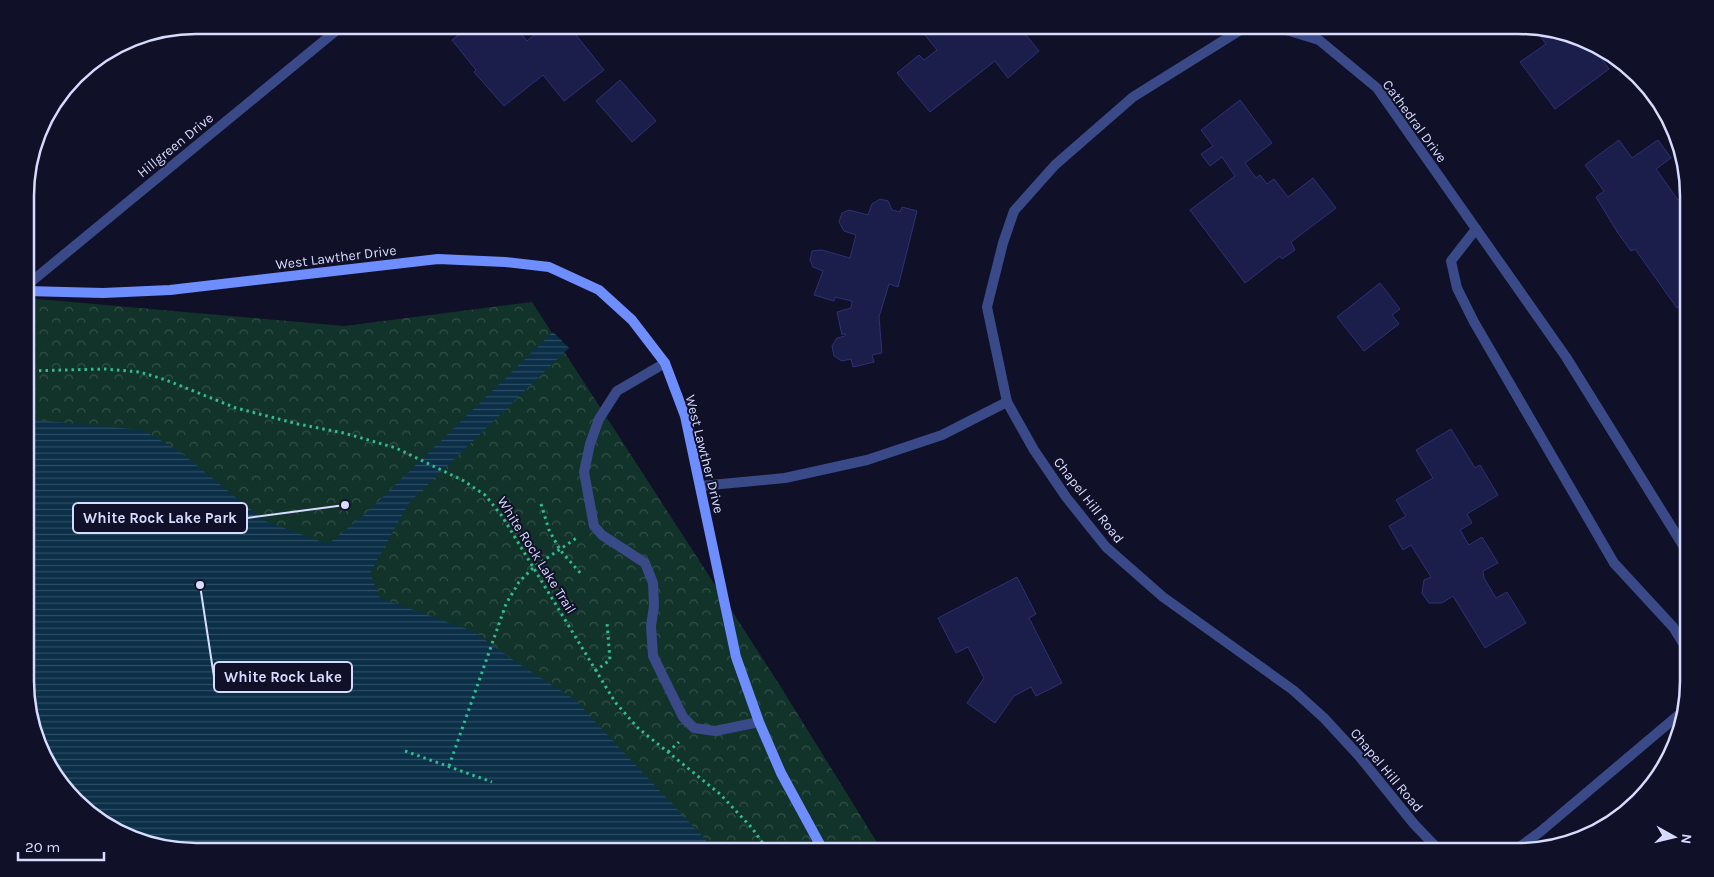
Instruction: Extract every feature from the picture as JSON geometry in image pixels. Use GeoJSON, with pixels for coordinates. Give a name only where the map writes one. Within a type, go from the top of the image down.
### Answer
{"type":"FeatureCollection","features":[{"type":"Feature","properties":{"kind":"street","name":"Hillgreen Drive"},"geometry":{"type":"LineString","coordinates":[[34,279],[331,34]]}},
{"type":"Feature","properties":{"kind":"street","name":"Cathedral Drive"},"geometry":{"type":"LineString","coordinates":[[1007,402],[987,307],[1003,243],[1014,211],[1055,165],[1133,97],[1234,34]]}},
{"type":"Feature","properties":{"kind":"street","name":"Cathedral Drive"},"geometry":{"type":"LineString","coordinates":[[1300,34],[1319,40],[1376,88],[1566,357],[1680,541]]}},
{"type":"Feature","properties":{"kind":"street"},"geometry":{"type":"LineString","coordinates":[[1476,229],[1451,261],[1457,288],[1474,322],[1614,563],[1673,627],[1680,638]]}},
{"type":"Feature","properties":{"kind":"street","name":"West Lawther Drive"},"geometry":{"type":"LineString","coordinates":[[34,291],[103,293],[170,290],[438,259],[506,262],[549,267],[599,290],[632,320],[665,362],[684,416],[736,657],[759,722],[781,773],[819,843]]}},
{"type":"Feature","properties":{"kind":"street"},"geometry":{"type":"LineString","coordinates":[[665,362],[618,391],[598,419],[584,472],[594,526],[602,535],[644,563],[653,583],[654,606],[651,626],[653,656],[683,717],[694,728],[715,731],[759,722]]}},
{"type":"Feature","properties":{"kind":"street"},"geometry":{"type":"LineString","coordinates":[[700,486],[785,478],[867,460],[942,434],[1007,402]]}},
{"type":"Feature","properties":{"kind":"street","name":"Chapel Hill Road"},"geometry":{"type":"LineString","coordinates":[[1007,402],[1050,474],[1106,547],[1163,597],[1293,690],[1324,718],[1432,843]]}},
{"type":"Feature","properties":{"kind":"street"},"geometry":{"type":"LineString","coordinates":[[1524,843],[1540,832],[1676,717]]}},
{"type":"Feature","properties":{"kind":"path","name":"White Rock Lake Trail"},"geometry":{"type":"LineString","coordinates":[[34,371],[105,369],[140,372],[166,380],[236,408],[298,424],[344,433],[396,448],[464,481],[485,495],[502,516],[615,702],[638,728],[720,794],[752,828],[763,843]]}},
{"type":"Feature","properties":{"kind":"path"},"geometry":{"type":"LineString","coordinates":[[541,504],[550,530],[560,550],[582,575]]}},
{"type":"Feature","properties":{"kind":"path"},"geometry":{"type":"LineString","coordinates":[[449,766],[506,604],[518,582],[534,567],[594,526]]}},
{"type":"Feature","properties":{"kind":"path"},"geometry":{"type":"LineString","coordinates":[[595,671],[610,660],[607,623]]}},
{"type":"Feature","properties":{"kind":"path"},"geometry":{"type":"LineString","coordinates":[[405,751],[492,782]]}},
{"type":"Feature","properties":{"kind":"green space"},"geometry":{"type":"Polygon","coordinates":[[[34,299],[344,326],[532,302],[779,684],[877,843],[185,843],[144,835],[124,827],[89,803],[61,771],[46,743],[39,723],[35,702],[34,299]]]}},
{"type":"Feature","properties":{"kind":"water"},"geometry":{"type":"Polygon","coordinates":[[[553,332],[569,348],[409,503],[370,573],[380,598],[473,631],[516,662],[574,699],[709,843],[185,843],[144,835],[124,827],[89,803],[74,788],[50,753],[39,723],[35,702],[34,420],[143,430],[179,451],[265,521],[328,544],[363,516],[553,332]]]}},
{"type":"Feature","properties":{"kind":"building"},"geometry":{"type":"Polygon","coordinates":[[[460,34],[521,34],[527,41],[536,34],[575,34],[604,70],[564,101],[543,75],[504,106],[474,72],[476,70],[452,40],[460,34]]]}},
{"type":"Feature","properties":{"kind":"building"},"geometry":{"type":"Polygon","coordinates":[[[924,34],[1025,34],[1039,51],[1008,78],[995,61],[930,112],[897,73],[919,55],[924,60],[937,50],[924,34]]]}},
{"type":"Feature","properties":{"kind":"building"},"geometry":{"type":"Polygon","coordinates":[[[1539,35],[1560,39],[1590,50],[1600,56],[1609,69],[1555,109],[1520,62],[1546,44],[1539,35]]]}},
{"type":"Feature","properties":{"kind":"building"},"geometry":{"type":"Polygon","coordinates":[[[620,80],[656,121],[632,142],[596,101],[620,80]]]}},
{"type":"Feature","properties":{"kind":"building"},"geometry":{"type":"Polygon","coordinates":[[[1240,100],[1272,143],[1245,163],[1256,178],[1260,175],[1267,184],[1274,179],[1288,197],[1313,178],[1336,208],[1291,242],[1295,250],[1282,259],[1280,256],[1245,283],[1190,210],[1235,176],[1222,157],[1210,166],[1201,154],[1213,146],[1201,130],[1240,100]]]}},
{"type":"Feature","properties":{"kind":"building"},"geometry":{"type":"Polygon","coordinates":[[[1619,140],[1632,158],[1658,140],[1671,158],[1656,169],[1678,200],[1680,198],[1680,306],[1677,308],[1635,249],[1631,251],[1618,233],[1596,197],[1604,191],[1585,165],[1619,140]]]}},
{"type":"Feature","properties":{"kind":"building"},"geometry":{"type":"Polygon","coordinates":[[[880,199],[888,201],[892,210],[900,212],[902,207],[917,211],[898,287],[889,284],[879,317],[882,353],[872,355],[874,362],[853,367],[851,359],[842,361],[834,356],[832,346],[837,338],[845,336],[845,333],[842,335],[837,312],[851,308],[852,301],[835,297],[834,301],[814,295],[823,271],[813,267],[810,260],[812,251],[822,250],[850,258],[856,235],[844,231],[839,222],[842,213],[849,210],[868,215],[872,204],[880,199]]]}},
{"type":"Feature","properties":{"kind":"building"},"geometry":{"type":"Polygon","coordinates":[[[1380,283],[1400,309],[1392,315],[1399,324],[1364,351],[1337,317],[1380,283]]]}},
{"type":"Feature","properties":{"kind":"building"},"geometry":{"type":"Polygon","coordinates":[[[1451,429],[1475,468],[1480,465],[1498,495],[1467,514],[1472,523],[1460,530],[1469,545],[1482,537],[1498,563],[1483,571],[1484,578],[1496,598],[1507,592],[1526,623],[1485,648],[1453,596],[1442,603],[1429,603],[1422,593],[1424,580],[1431,577],[1411,545],[1403,550],[1389,526],[1406,516],[1396,500],[1433,478],[1416,450],[1451,429]]]}},
{"type":"Feature","properties":{"kind":"building"},"geometry":{"type":"Polygon","coordinates":[[[1017,577],[1036,614],[1029,618],[1062,683],[1036,696],[1031,687],[1014,696],[995,723],[967,703],[984,678],[968,647],[956,653],[938,618],[1017,577]]]}},
{"type":"Feature","properties":{"kind":"place","name":"White Rock Lake Park"},"geometry":{"type":"Point","coordinates":[345,505]}},
{"type":"Feature","properties":{"kind":"place","name":"White Rock Lake"},"geometry":{"type":"Point","coordinates":[200,585]}}]}
